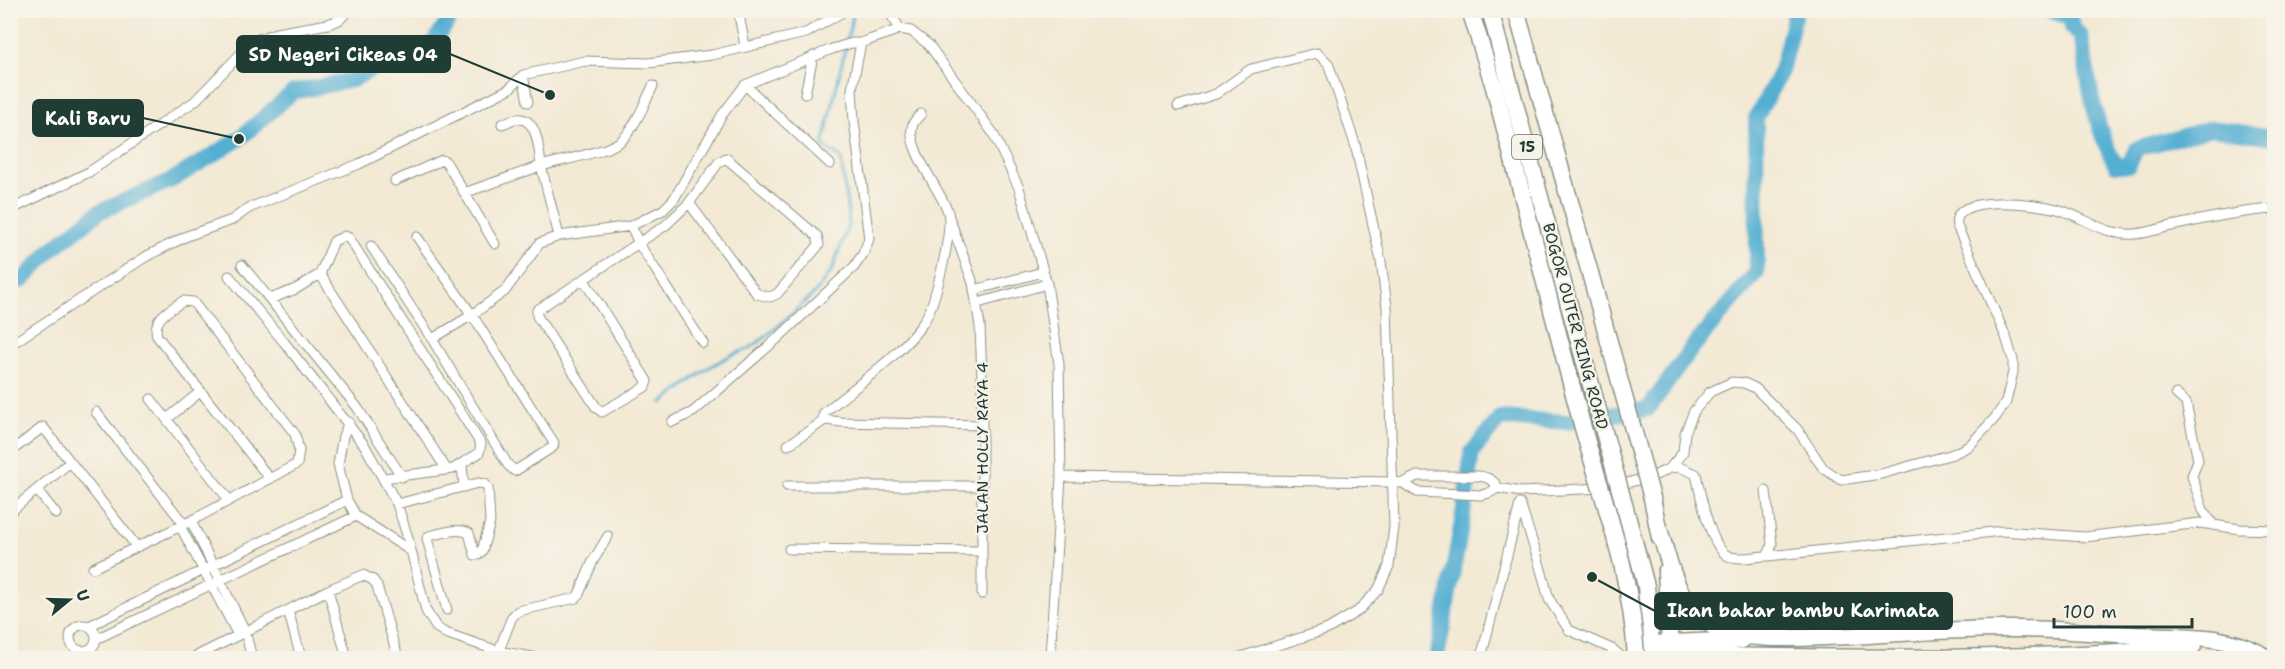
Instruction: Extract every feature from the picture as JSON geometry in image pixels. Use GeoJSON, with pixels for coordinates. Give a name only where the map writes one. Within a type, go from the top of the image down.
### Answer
{"type":"FeatureCollection","features":[{"type":"Feature","properties":{"kind":"highway"},"geometry":{"type":"LineString","coordinates":[[1470,10],[1494,87],[1583,429],[1614,529],[1646,653]]}},
{"type":"Feature","properties":{"kind":"highway","name":"BOGOR OUTER RING ROAD"},"geometry":{"type":"LineString","coordinates":[[1490,10],[1646,586],[1646,653]]}},
{"type":"Feature","properties":{"kind":"highway","name":"BOGOR OUTER RING ROAD"},"geometry":{"type":"LineString","coordinates":[[1516,10],[1652,498],[1668,585],[1670,643]]}},
{"type":"Feature","properties":{"kind":"highway"},"geometry":{"type":"LineString","coordinates":[[1659,529],[1680,593],[1699,616],[1727,632],[1750,636],[1803,638]]}},
{"type":"Feature","properties":{"kind":"highway"},"geometry":{"type":"LineString","coordinates":[[1646,653],[1670,643],[2015,629],[2207,639],[2247,647],[2266,658]]}},
{"type":"Feature","properties":{"kind":"highway"},"geometry":{"type":"LineString","coordinates":[[1646,653],[1705,658],[2058,656],[2197,646],[2221,650],[2246,658]]}},
{"type":"Feature","properties":{"kind":"street"},"geometry":{"type":"LineString","coordinates":[[10,210],[88,172],[195,101],[253,41],[276,33],[328,24],[339,20],[350,10]]}},
{"type":"Feature","properties":{"kind":"street"},"geometry":{"type":"LineString","coordinates":[[738,10],[745,46]]}},
{"type":"Feature","properties":{"kind":"street"},"geometry":{"type":"LineString","coordinates":[[10,345],[147,256],[187,236],[232,219],[249,208],[359,164],[509,89],[523,75],[585,61],[648,63],[712,55],[806,33],[846,10]]}},
{"type":"Feature","properties":{"kind":"street"},"geometry":{"type":"LineString","coordinates":[[888,10],[900,29]]}},
{"type":"Feature","properties":{"kind":"street"},"geometry":{"type":"LineString","coordinates":[[432,339],[472,315],[505,291],[540,243],[559,236],[631,226],[663,210],[674,199],[722,115],[746,85],[832,49],[900,29],[911,31],[929,45],[993,133],[1019,188],[1047,284],[1059,364],[1061,477],[1050,658]]}},
{"type":"Feature","properties":{"kind":"street"},"geometry":{"type":"LineString","coordinates":[[672,422],[693,412],[778,338],[854,267],[867,247],[869,239],[852,89],[856,43]]}},
{"type":"Feature","properties":{"kind":"street"},"geometry":{"type":"LineString","coordinates":[[1178,106],[1216,94],[1251,69],[1317,53],[1328,63],[1355,144],[1381,261],[1387,307],[1394,527],[1389,566],[1378,590],[1358,611],[1328,629],[1238,658]]}},
{"type":"Feature","properties":{"kind":"street"},"geometry":{"type":"LineString","coordinates":[[805,94],[813,56]]}},
{"type":"Feature","properties":{"kind":"street"},"geometry":{"type":"LineString","coordinates":[[523,75],[528,102]]}},
{"type":"Feature","properties":{"kind":"street"},"geometry":{"type":"LineString","coordinates":[[746,85],[830,164]]}},
{"type":"Feature","properties":{"kind":"street"},"geometry":{"type":"LineString","coordinates":[[464,193],[542,166],[607,150],[616,145],[630,130],[653,86]]}},
{"type":"Feature","properties":{"kind":"street","name":"JALAN HOLLY RAYA 4"},"geometry":{"type":"LineString","coordinates":[[921,114],[913,124],[911,139],[948,214],[978,303],[982,352],[982,594]]}},
{"type":"Feature","properties":{"kind":"street"},"geometry":{"type":"LineString","coordinates":[[502,124],[516,119],[531,124],[535,132],[559,236]]}},
{"type":"Feature","properties":{"kind":"street"},"geometry":{"type":"LineString","coordinates":[[584,280],[647,381],[645,387],[605,412],[599,412],[537,316],[537,310],[666,225],[689,203],[719,162],[726,158],[817,236],[819,245],[777,294],[770,297],[757,294],[689,203]]}},
{"type":"Feature","properties":{"kind":"street"},"geometry":{"type":"LineString","coordinates":[[395,181],[442,160],[446,162],[495,244]]}},
{"type":"Feature","properties":{"kind":"street"},"geometry":{"type":"LineString","coordinates":[[1670,468],[1683,452],[1685,433],[1694,411],[1710,392],[1732,382],[1744,383],[1755,388],[1797,429],[1823,468],[1841,480],[1881,474],[1953,454],[1969,446],[1995,418],[2006,402],[2013,372],[2013,360],[2006,337],[1957,226],[1956,220],[1960,212],[1975,205],[2022,202],[2059,209],[2112,232],[2134,234],[2226,214],[2274,209]]}},
{"type":"Feature","properties":{"kind":"street"},"geometry":{"type":"LineString","coordinates":[[825,420],[824,413],[893,355],[923,323],[933,302],[944,265],[948,214]]}},
{"type":"Feature","properties":{"kind":"street"},"geometry":{"type":"LineString","coordinates":[[631,226],[639,244],[703,344]]}},
{"type":"Feature","properties":{"kind":"street"},"geometry":{"type":"LineString","coordinates":[[270,299],[296,289],[320,274],[334,241],[345,236],[349,238],[482,444],[479,453],[462,465],[447,470],[384,478]]}},
{"type":"Feature","properties":{"kind":"street"},"geometry":{"type":"LineString","coordinates":[[371,246],[432,339],[508,465],[513,471],[517,470],[553,447],[554,443],[472,315],[417,237]]}},
{"type":"Feature","properties":{"kind":"street"},"geometry":{"type":"LineString","coordinates":[[242,265],[357,407],[402,477]]}},
{"type":"Feature","properties":{"kind":"street"},"geometry":{"type":"LineString","coordinates":[[974,290],[1043,272]]}},
{"type":"Feature","properties":{"kind":"street"},"geometry":{"type":"LineString","coordinates":[[320,274],[447,470]]}},
{"type":"Feature","properties":{"kind":"street"},"geometry":{"type":"LineString","coordinates":[[229,276],[349,422],[384,478],[397,504],[426,611],[436,627],[497,655],[538,658]]}},
{"type":"Feature","properties":{"kind":"street"},"geometry":{"type":"LineString","coordinates":[[978,303],[1047,284]]}},
{"type":"Feature","properties":{"kind":"street"},"geometry":{"type":"LineString","coordinates":[[93,568],[185,524],[270,479],[297,464],[299,450],[295,434],[192,302],[183,301],[158,319],[155,330],[157,336],[270,479]]}},
{"type":"Feature","properties":{"kind":"street"},"geometry":{"type":"LineString","coordinates":[[166,419],[200,392]]}},
{"type":"Feature","properties":{"kind":"street"},"geometry":{"type":"LineString","coordinates":[[2176,394],[2186,403],[2198,460],[2193,476],[2203,510],[2212,523]]}},
{"type":"Feature","properties":{"kind":"street"},"geometry":{"type":"LineString","coordinates":[[151,399],[229,500]]}},
{"type":"Feature","properties":{"kind":"street"},"geometry":{"type":"LineString","coordinates":[[96,412],[185,524],[213,565],[216,583]]}},
{"type":"Feature","properties":{"kind":"street"},"geometry":{"type":"LineString","coordinates":[[788,445],[825,420],[982,425]]}},
{"type":"Feature","properties":{"kind":"street"},"geometry":{"type":"LineString","coordinates":[[349,422],[343,435],[338,464],[346,500],[356,516],[411,551]]}},
{"type":"Feature","properties":{"kind":"street"},"geometry":{"type":"LineString","coordinates":[[10,452],[43,427],[137,547]]}},
{"type":"Feature","properties":{"kind":"street"},"geometry":{"type":"LineString","coordinates":[[10,512],[69,462]]}},
{"type":"Feature","properties":{"kind":"street"},"geometry":{"type":"LineString","coordinates":[[462,465],[464,487]]}},
{"type":"Feature","properties":{"kind":"street"},"geometry":{"type":"LineString","coordinates":[[1061,477],[1392,482],[1403,483],[1417,492],[1490,494],[1498,488],[1521,492],[1606,488],[1679,467],[1696,474],[1709,524],[1719,550],[1730,557],[1768,556],[2002,531],[2085,537],[2200,523],[2240,529],[2274,530]]}},
{"type":"Feature","properties":{"kind":"street"},"geometry":{"type":"LineString","coordinates":[[1403,483],[1422,475],[1479,476],[1495,482],[1498,488]]}},
{"type":"Feature","properties":{"kind":"street"},"geometry":{"type":"LineString","coordinates":[[397,504],[478,483],[485,484],[488,488],[490,522],[482,551],[478,555],[475,555],[469,533]]}},
{"type":"Feature","properties":{"kind":"street"},"geometry":{"type":"LineString","coordinates":[[787,486],[982,486]]}},
{"type":"Feature","properties":{"kind":"street"},"geometry":{"type":"LineString","coordinates":[[37,490],[56,514]]}},
{"type":"Feature","properties":{"kind":"street"},"geometry":{"type":"LineString","coordinates":[[1766,491],[1772,544],[1768,556]]}},
{"type":"Feature","properties":{"kind":"street"},"geometry":{"type":"LineString","coordinates":[[1481,658],[1520,504],[1521,492]]}},
{"type":"Feature","properties":{"kind":"street"},"geometry":{"type":"LineString","coordinates":[[89,626],[93,629],[96,639],[94,646],[87,651],[76,649],[71,643],[74,628],[81,625],[89,626],[346,500]]}},
{"type":"Feature","properties":{"kind":"street"},"geometry":{"type":"LineString","coordinates":[[1520,504],[1548,599],[1569,630],[1612,649],[1623,658]]}},
{"type":"Feature","properties":{"kind":"street"},"geometry":{"type":"LineString","coordinates":[[96,639],[356,516]]}},
{"type":"Feature","properties":{"kind":"street"},"geometry":{"type":"LineString","coordinates":[[447,610],[427,539],[429,536],[460,530],[469,533],[490,522]]}},
{"type":"Feature","properties":{"kind":"street"},"geometry":{"type":"LineString","coordinates":[[185,524],[203,570],[216,583],[242,633],[252,658]]}},
{"type":"Feature","properties":{"kind":"street"},"geometry":{"type":"LineString","coordinates":[[497,655],[512,617],[518,611],[576,598],[593,561],[608,536]]}},
{"type":"Feature","properties":{"kind":"street"},"geometry":{"type":"LineString","coordinates":[[789,549],[982,551]]}},
{"type":"Feature","properties":{"kind":"street"},"geometry":{"type":"LineString","coordinates":[[196,658],[328,590],[363,575],[373,580],[398,658]]}},
{"type":"Feature","properties":{"kind":"street"},"geometry":{"type":"LineString","coordinates":[[328,590],[347,658]]}},
{"type":"Feature","properties":{"kind":"street"},"geometry":{"type":"LineString","coordinates":[[288,610],[301,658]]}},
{"type":"Feature","properties":{"kind":"waterway"},"geometry":{"type":"LineString","coordinates":[[10,283],[23,280],[50,251],[99,212],[172,180],[239,139],[293,92],[352,80],[370,70],[431,46],[456,10]]}},
{"type":"Feature","properties":{"kind":"waterway"},"geometry":{"type":"LineString","coordinates":[[662,403],[708,368],[731,355],[749,349],[768,335],[816,292],[832,270],[849,223],[841,158],[823,146],[854,10]]}},
{"type":"Feature","properties":{"kind":"waterway"},"geometry":{"type":"LineString","coordinates":[[1437,658],[1462,522],[1472,452],[1500,418],[1567,422],[1648,409],[1692,348],[1757,272],[1756,118],[1781,71],[1796,10]]}},
{"type":"Feature","properties":{"kind":"waterway"},"geometry":{"type":"LineString","coordinates":[[2048,10],[2071,18],[2072,28],[2081,36],[2097,119],[2116,165],[2129,165],[2136,149],[2211,128],[2274,137]]}},
{"type":"Feature","properties":{"kind":"place","name":"SD Negeri Cikeas 04"},"geometry":{"type":"Point","coordinates":[550,95]}},
{"type":"Feature","properties":{"kind":"place","name":"Kali Baru"},"geometry":{"type":"Point","coordinates":[239,139]}},
{"type":"Feature","properties":{"kind":"place","name":"Ikan bakar bambu Karimata"},"geometry":{"type":"Point","coordinates":[1592,577]}}]}
